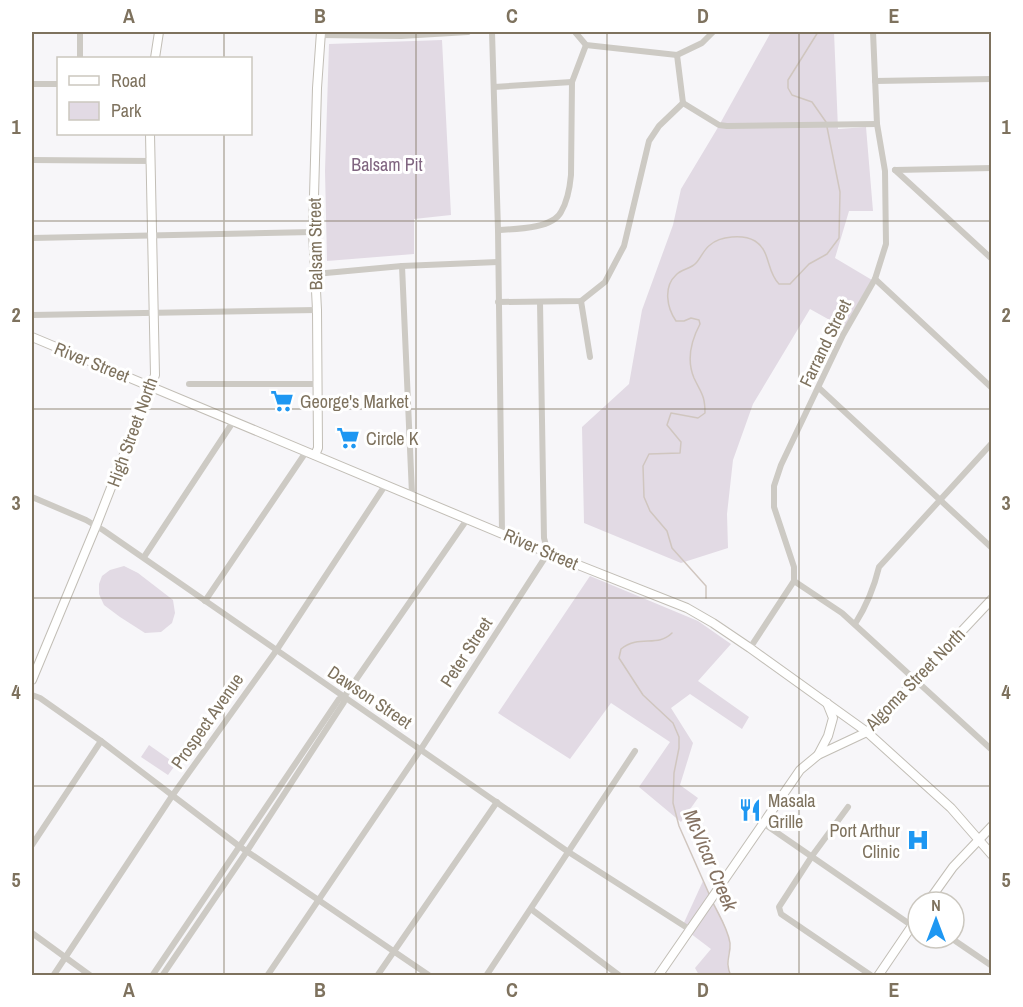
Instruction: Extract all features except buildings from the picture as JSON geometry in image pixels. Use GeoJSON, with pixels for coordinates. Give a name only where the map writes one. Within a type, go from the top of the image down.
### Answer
{"type":"FeatureCollection","features":[{"type":"Feature","properties":{"kind":"main road"},"geometry":{"type":"LineString","coordinates":[[155,57],[159,32]]}},
{"type":"Feature","properties":{"kind":"main road","name":"Balsam Street"},"geometry":{"type":"LineString","coordinates":[[311,454],[318,448],[314,232],[321,33]]}},
{"type":"Feature","properties":{"kind":"main road","name":"High Street North"},"geometry":{"type":"LineString","coordinates":[[32,680],[155,375],[150,135]]}},
{"type":"Feature","properties":{"kind":"main road","name":"River Street"},"geometry":{"type":"LineString","coordinates":[[32,337],[233,422],[412,494],[548,553],[687,608],[750,648],[867,732],[951,808],[992,855]]}},
{"type":"Feature","properties":{"kind":"main road","name":"Algoma Street North"},"geometry":{"type":"LineString","coordinates":[[658,975],[800,770],[818,755],[867,732],[992,598]]}},
{"type":"Feature","properties":{"kind":"main road"},"geometry":{"type":"LineString","coordinates":[[818,755],[828,736],[833,717],[827,703]]}},
{"type":"Feature","properties":{"kind":"main road"},"geometry":{"type":"LineString","coordinates":[[937,890],[953,867],[992,826]]}},
{"type":"Feature","properties":{"kind":"main road"},"geometry":{"type":"LineString","coordinates":[[878,975],[906,933]]}},
{"type":"Feature","properties":{"kind":"street"},"geometry":{"type":"LineString","coordinates":[[80,32],[80,57]]}},
{"type":"Feature","properties":{"kind":"street"},"geometry":{"type":"LineString","coordinates":[[321,33],[468,32]]}},
{"type":"Feature","properties":{"kind":"street"},"geometry":{"type":"LineString","coordinates":[[492,32],[498,230],[502,532]]}},
{"type":"Feature","properties":{"kind":"street"},"geometry":{"type":"LineString","coordinates":[[575,32],[586,45],[677,55],[702,43],[713,32]]}},
{"type":"Feature","properties":{"kind":"street","name":"Farrand Street"},"geometry":{"type":"LineString","coordinates":[[794,581],[794,567],[774,507],[774,486],[781,465],[843,335],[875,279],[886,244],[885,171],[877,124],[873,32]]}},
{"type":"Feature","properties":{"kind":"street"},"geometry":{"type":"LineString","coordinates":[[498,230],[529,229],[550,221],[561,212],[570,187],[572,82],[586,45]]}},
{"type":"Feature","properties":{"kind":"street"},"geometry":{"type":"LineString","coordinates":[[677,55],[684,103],[719,125],[877,124]]}},
{"type":"Feature","properties":{"kind":"street"},"geometry":{"type":"LineString","coordinates":[[875,81],[992,79]]}},
{"type":"Feature","properties":{"kind":"street"},"geometry":{"type":"LineString","coordinates":[[494,87],[572,82]]}},
{"type":"Feature","properties":{"kind":"street"},"geometry":{"type":"LineString","coordinates":[[32,84],[57,84]]}},
{"type":"Feature","properties":{"kind":"street"},"geometry":{"type":"LineString","coordinates":[[498,302],[581,300],[605,282],[624,246],[649,141],[659,126],[684,103]]}},
{"type":"Feature","properties":{"kind":"street"},"geometry":{"type":"LineString","coordinates":[[32,160],[151,161]]}},
{"type":"Feature","properties":{"kind":"street"},"geometry":{"type":"LineString","coordinates":[[885,171],[992,168]]}},
{"type":"Feature","properties":{"kind":"street"},"geometry":{"type":"LineString","coordinates":[[895,170],[992,259]]}},
{"type":"Feature","properties":{"kind":"street"},"geometry":{"type":"LineString","coordinates":[[32,238],[314,232]]}},
{"type":"Feature","properties":{"kind":"street"},"geometry":{"type":"LineString","coordinates":[[315,274],[402,266],[498,262]]}},
{"type":"Feature","properties":{"kind":"street"},"geometry":{"type":"LineString","coordinates":[[402,266],[412,494]]}},
{"type":"Feature","properties":{"kind":"street"},"geometry":{"type":"LineString","coordinates":[[875,279],[992,388]]}},
{"type":"Feature","properties":{"kind":"street"},"geometry":{"type":"LineString","coordinates":[[581,300],[590,357]]}},
{"type":"Feature","properties":{"kind":"street"},"geometry":{"type":"LineString","coordinates":[[540,302],[544,538],[548,553]]}},
{"type":"Feature","properties":{"kind":"street"},"geometry":{"type":"LineString","coordinates":[[32,315],[317,310]]}},
{"type":"Feature","properties":{"kind":"street"},"geometry":{"type":"LineString","coordinates":[[189,384],[318,384]]}},
{"type":"Feature","properties":{"kind":"street"},"geometry":{"type":"LineString","coordinates":[[819,388],[992,548]]}},
{"type":"Feature","properties":{"kind":"street"},"geometry":{"type":"LineString","coordinates":[[144,557],[233,422]]}},
{"type":"Feature","properties":{"kind":"street"},"geometry":{"type":"LineString","coordinates":[[855,624],[873,589],[879,567],[992,444]]}},
{"type":"Feature","properties":{"kind":"street"},"geometry":{"type":"LineString","coordinates":[[206,601],[311,454]]}},
{"type":"Feature","properties":{"kind":"street","name":"Prospect Avenue"},"geometry":{"type":"LineString","coordinates":[[53,975],[172,796],[276,651],[386,484]]}},
{"type":"Feature","properties":{"kind":"street","name":"Dawson Street"},"geometry":{"type":"LineString","coordinates":[[32,497],[86,519],[144,557],[276,651],[567,851],[689,929]]}},
{"type":"Feature","properties":{"kind":"street"},"geometry":{"type":"LineString","coordinates":[[162,975],[247,851],[344,702],[344,697],[468,518]]}},
{"type":"Feature","properties":{"kind":"street","name":"Peter Street"},"geometry":{"type":"LineString","coordinates":[[267,975],[421,750],[548,553]]}},
{"type":"Feature","properties":{"kind":"street"},"geometry":{"type":"LineString","coordinates":[[750,648],[794,581],[855,624],[992,750]]}},
{"type":"Feature","properties":{"kind":"street"},"geometry":{"type":"LineString","coordinates":[[32,695],[40,698],[101,741],[239,846],[430,975]]}},
{"type":"Feature","properties":{"kind":"street"},"geometry":{"type":"LineString","coordinates":[[152,975],[339,699],[344,697]]}},
{"type":"Feature","properties":{"kind":"street"},"geometry":{"type":"LineString","coordinates":[[32,845],[101,741]]}},
{"type":"Feature","properties":{"kind":"street"},"geometry":{"type":"LineString","coordinates":[[486,975],[635,751]]}},
{"type":"Feature","properties":{"kind":"street"},"geometry":{"type":"LineString","coordinates":[[377,975],[497,802]]}},
{"type":"Feature","properties":{"kind":"street"},"geometry":{"type":"LineString","coordinates":[[848,807],[812,856],[779,907],[781,914],[872,975]]}},
{"type":"Feature","properties":{"kind":"street"},"geometry":{"type":"LineString","coordinates":[[764,823],[906,922]]}},
{"type":"Feature","properties":{"kind":"street"},"geometry":{"type":"LineString","coordinates":[[207,894],[214,900]]}},
{"type":"Feature","properties":{"kind":"street"},"geometry":{"type":"LineString","coordinates":[[531,909],[620,975]]}},
{"type":"Feature","properties":{"kind":"street"},"geometry":{"type":"LineString","coordinates":[[32,933],[91,975]]}},
{"type":"Feature","properties":{"kind":"street"},"geometry":{"type":"LineString","coordinates":[[966,948],[992,966]]}},
{"type":"Feature","properties":{"kind":"green space"},"geometry":{"type":"Polygon","coordinates":[[[771,32],[834,32],[838,129],[866,127],[873,211],[849,211],[835,258],[872,280],[844,328],[810,309],[753,404],[733,460],[727,514],[728,548],[681,563],[584,523],[582,427],[629,384],[642,310],[673,225],[681,189],[771,32]]]}},
{"type":"Feature","properties":{"kind":"green space","name":"Balsam Pit"},"geometry":{"type":"Polygon","coordinates":[[[442,40],[451,215],[414,219],[414,254],[327,261],[325,171],[329,44],[442,40]]]}},
{"type":"Feature","properties":{"kind":"green space"},"geometry":{"type":"Polygon","coordinates":[[[124,566],[138,573],[173,600],[175,613],[172,623],[161,632],[145,633],[104,605],[99,594],[102,576],[110,570],[124,566]]]}},
{"type":"Feature","properties":{"kind":"green space"},"geometry":{"type":"Polygon","coordinates":[[[590,576],[698,621],[731,644],[698,681],[749,717],[742,729],[690,694],[671,708],[693,743],[680,785],[698,798],[681,822],[639,787],[670,742],[611,703],[570,759],[498,713],[590,576]]]}},
{"type":"Feature","properties":{"kind":"green space"},"geometry":{"type":"Polygon","coordinates":[[[149,745],[176,764],[168,775],[141,757],[149,745]]]}},
{"type":"Feature","properties":{"kind":"green space"},"geometry":{"type":"Polygon","coordinates":[[[703,881],[727,931],[728,965],[731,975],[699,975],[695,968],[711,949],[682,927],[703,881]]]}},
{"type":"Feature","properties":{"kind":"waterway","name":"McVicar Creek"},"geometry":{"type":"LineString","coordinates":[[818,32],[788,80],[788,88],[792,95],[812,102],[826,122]]}},
{"type":"Feature","properties":{"kind":"waterway","name":"McVicar Creek"},"geometry":{"type":"LineString","coordinates":[[706,598],[706,586],[672,548],[667,531],[650,511],[644,497],[643,466],[649,454],[680,453],[681,442],[667,425],[671,413],[698,418],[705,413],[701,391],[690,364],[691,350],[700,324],[699,320],[691,318],[676,321],[670,310],[669,285],[678,273],[696,263],[708,247],[725,238],[744,237],[760,245],[779,284],[790,284],[809,264],[827,254],[839,238],[840,192],[827,127]]}},
{"type":"Feature","properties":{"kind":"waterway","name":"McVicar Creek"},"geometry":{"type":"LineString","coordinates":[[672,633],[660,640],[635,642],[628,645],[621,649],[619,658],[643,695],[673,723],[679,737],[673,803],[679,826],[710,896]]}},
{"type":"Feature","properties":{"kind":"waterway","name":"McVicar Creek"},"geometry":{"type":"LineString","coordinates":[[713,903],[729,938],[728,966],[731,976]]}},
{"type":"Feature","properties":{"kind":"place","name":"George's Market"},"geometry":{"type":"Point","coordinates":[282,401]}},
{"type":"Feature","properties":{"kind":"place","name":"Circle K"},"geometry":{"type":"Point","coordinates":[348,438]}},
{"type":"Feature","properties":{"kind":"place","name":"Masala Grille"},"geometry":{"type":"Point","coordinates":[750,810]}},
{"type":"Feature","properties":{"kind":"place","name":"Port Arthur Clinic"},"geometry":{"type":"Point","coordinates":[918,840]}}]}
